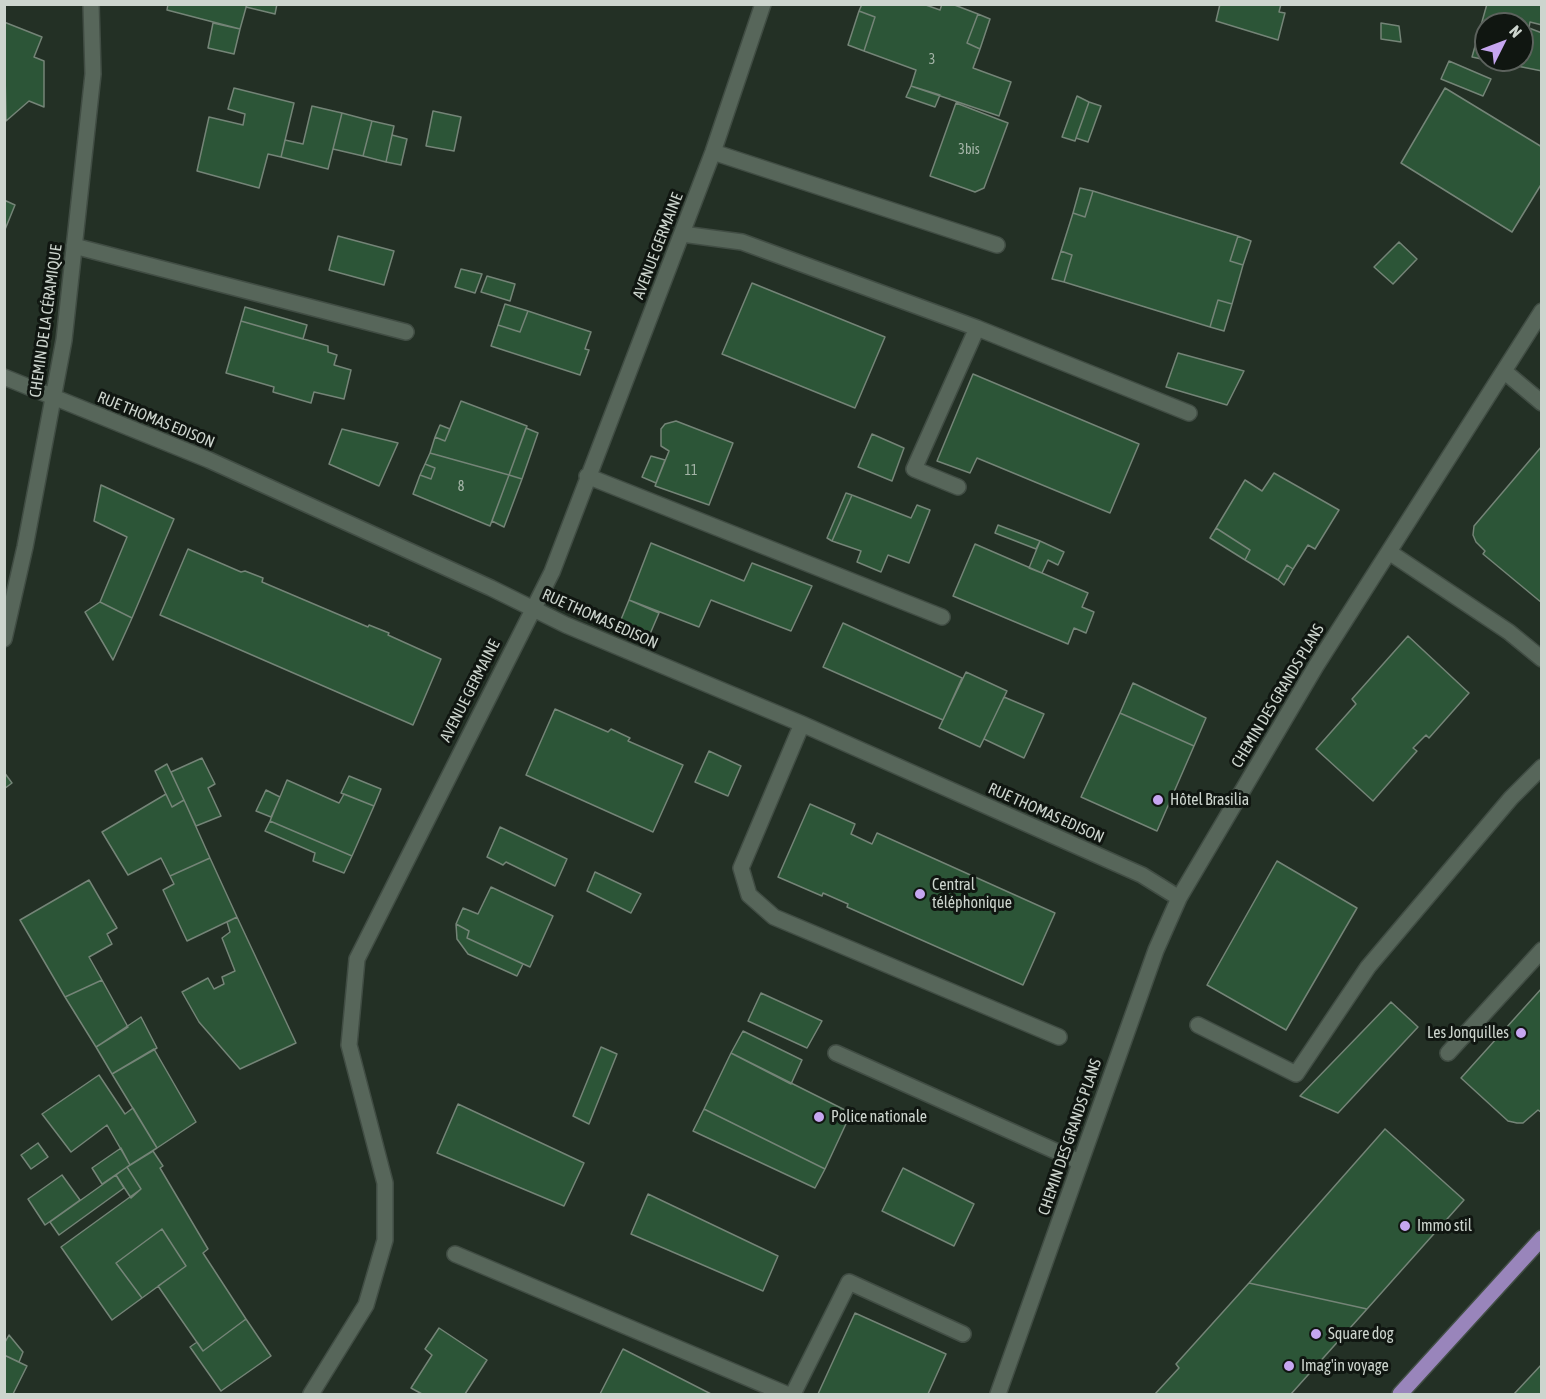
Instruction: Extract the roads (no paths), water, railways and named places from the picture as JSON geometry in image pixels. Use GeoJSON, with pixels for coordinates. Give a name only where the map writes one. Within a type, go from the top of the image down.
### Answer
{"type":"FeatureCollection","features":[{"type":"Feature","properties":{"kind":"main road"},"geometry":{"type":"LineString","coordinates":[[1400,1395],[1542,1238]]}},
{"type":"Feature","properties":{"kind":"street","name":"CHEMIN DE LA CÉRAMIQUE"},"geometry":{"type":"LineString","coordinates":[[4,639],[64,340],[93,74],[91,4]]}},
{"type":"Feature","properties":{"kind":"street","name":"AVENUE GERMAINE"},"geometry":{"type":"LineString","coordinates":[[311,1395],[366,1305],[385,1240],[385,1183],[349,1045],[357,959],[552,572],[713,152],[763,4]]}},
{"type":"Feature","properties":{"kind":"street"},"geometry":{"type":"LineString","coordinates":[[713,152],[997,245]]}},
{"type":"Feature","properties":{"kind":"street"},"geometry":{"type":"LineString","coordinates":[[682,234],[742,242],[977,328],[1190,413]]}},
{"type":"Feature","properties":{"kind":"street"},"geometry":{"type":"LineString","coordinates":[[74,246],[406,332]]}},
{"type":"Feature","properties":{"kind":"street","name":"CHEMIN DES GRANDS PLANS"},"geometry":{"type":"LineString","coordinates":[[998,1395],[1156,950],[1179,898],[1316,666],[1542,311]]}},
{"type":"Feature","properties":{"kind":"street"},"geometry":{"type":"LineString","coordinates":[[958,487],[914,469],[977,328]]}},
{"type":"Feature","properties":{"kind":"street"},"geometry":{"type":"LineString","coordinates":[[1503,371],[1542,403]]}},
{"type":"Feature","properties":{"kind":"street","name":"RUE THOMAS EDISON"},"geometry":{"type":"LineString","coordinates":[[4,377],[209,460],[566,625],[802,724],[1142,875],[1179,898]]}},
{"type":"Feature","properties":{"kind":"street"},"geometry":{"type":"LineString","coordinates":[[587,476],[942,617]]}},
{"type":"Feature","properties":{"kind":"street"},"geometry":{"type":"LineString","coordinates":[[1389,552],[1509,632],[1542,659]]}},
{"type":"Feature","properties":{"kind":"street"},"geometry":{"type":"LineString","coordinates":[[802,724],[741,868],[749,895],[774,917],[1059,1037]]}},
{"type":"Feature","properties":{"kind":"street"},"geometry":{"type":"LineString","coordinates":[[1198,1025],[1296,1074],[1368,967],[1511,798],[1542,767]]}},
{"type":"Feature","properties":{"kind":"street"},"geometry":{"type":"LineString","coordinates":[[1448,1053],[1542,950]]}},
{"type":"Feature","properties":{"kind":"street"},"geometry":{"type":"LineString","coordinates":[[836,1053],[1080,1162]]}},
{"type":"Feature","properties":{"kind":"street"},"geometry":{"type":"LineString","coordinates":[[455,1254],[786,1395]]}},
{"type":"Feature","properties":{"kind":"street"},"geometry":{"type":"LineString","coordinates":[[793,1395],[849,1282],[963,1334]]}},
{"type":"Feature","properties":{"kind":"place","name":"Hôtel Brasilia"},"geometry":{"type":"Point","coordinates":[1158,800]}},
{"type":"Feature","properties":{"kind":"place","name":"Central téléphonique"},"geometry":{"type":"Point","coordinates":[920,894]}},
{"type":"Feature","properties":{"kind":"place","name":"Les Jonquilles"},"geometry":{"type":"Point","coordinates":[1521,1033]}},
{"type":"Feature","properties":{"kind":"place","name":"Police nationale"},"geometry":{"type":"Point","coordinates":[819,1117]}},
{"type":"Feature","properties":{"kind":"place","name":"Immo stil"},"geometry":{"type":"Point","coordinates":[1405,1226]}},
{"type":"Feature","properties":{"kind":"place","name":"Square dog"},"geometry":{"type":"Point","coordinates":[1316,1334]}},
{"type":"Feature","properties":{"kind":"place","name":"Imag'in voyage"},"geometry":{"type":"Point","coordinates":[1289,1366]}}]}
